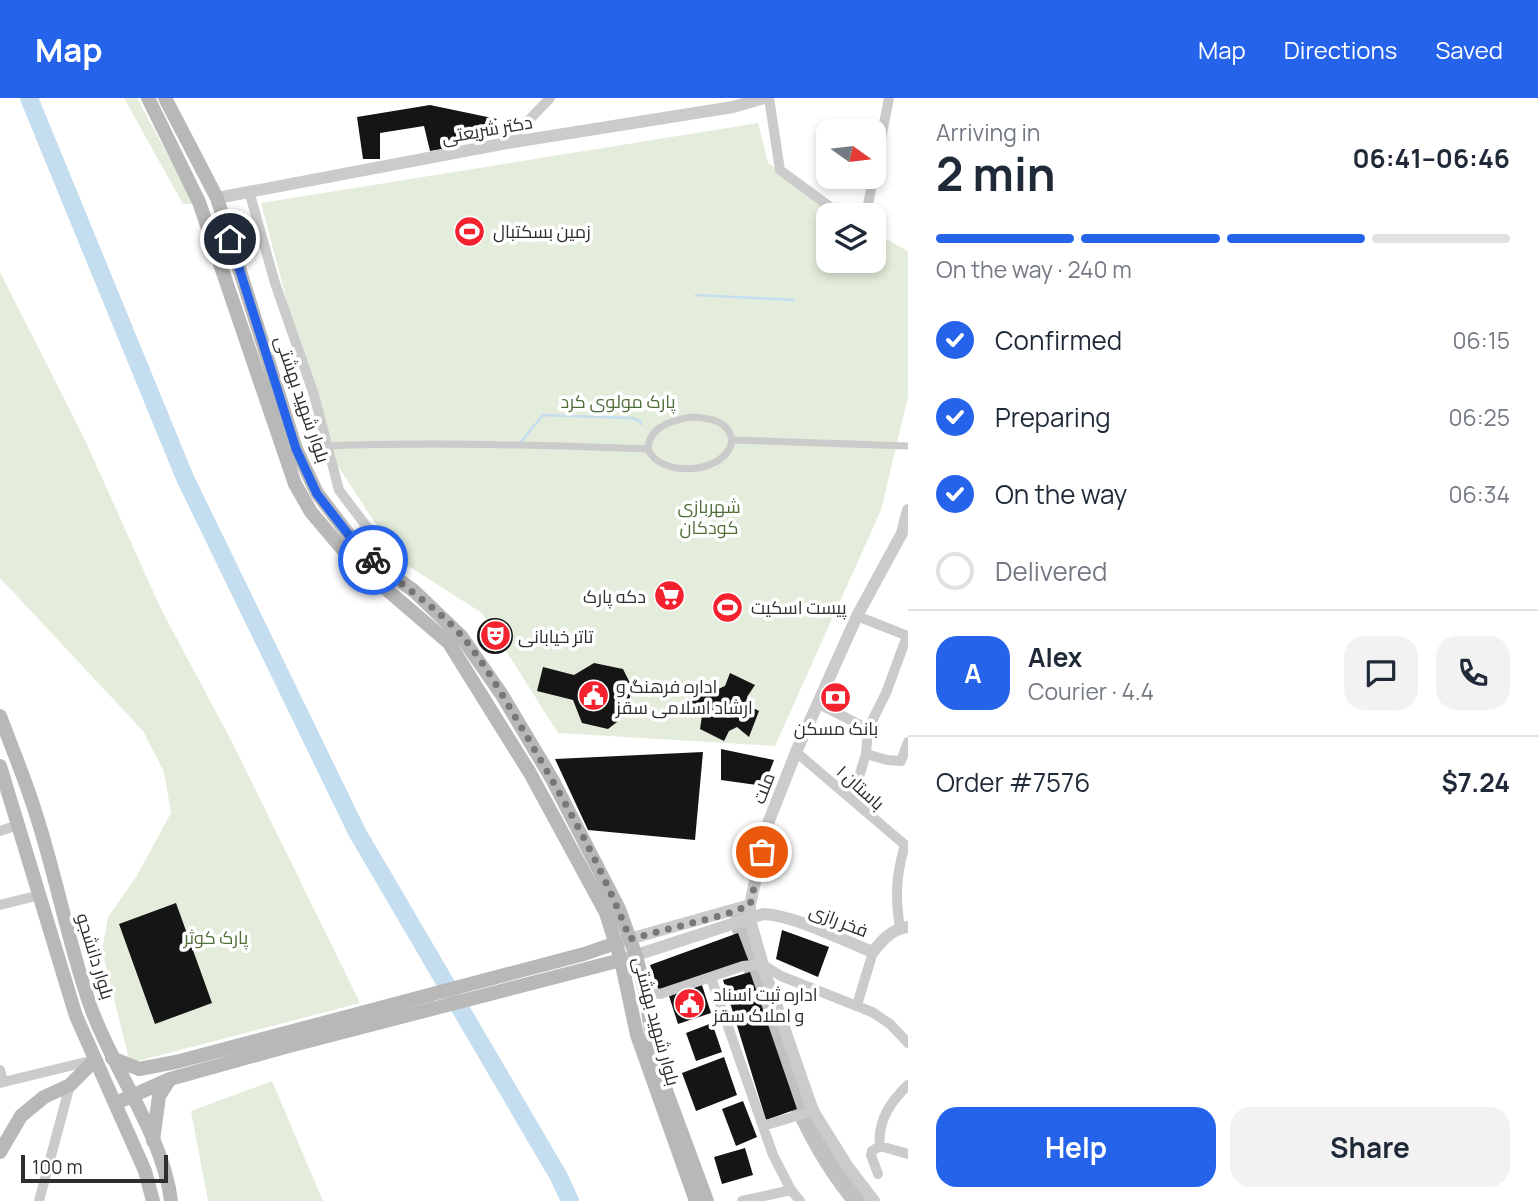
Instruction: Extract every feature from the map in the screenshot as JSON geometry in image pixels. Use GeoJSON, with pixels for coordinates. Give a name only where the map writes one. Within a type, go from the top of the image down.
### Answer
{"type":"FeatureCollection","features":[{"type":"Feature","properties":{"kind":"main road","name":"بلوار شهید بهشتی"},"geometry":{"type":"LineString","coordinates":[[148,98],[199,202],[295,484],[311,512],[350,558],[449,643],[530,773],[606,913],[636,956],[645,991],[654,1051],[707,1201]]}},
{"type":"Feature","properties":{"kind":"main road","name":"بلوار شهید بهشتی"},"geometry":{"type":"LineString","coordinates":[[165,98],[217,198],[296,449],[317,494],[355,543],[461,636],[502,695],[552,779],[619,909],[623,941],[621,960],[638,1035],[696,1201]]}},
{"type":"Feature","properties":{"kind":"main road"},"geometry":{"type":"LineString","coordinates":[[199,202],[217,198]]}},
{"type":"Feature","properties":{"kind":"main road","name":"بلوار دانشجو"},"geometry":{"type":"LineString","coordinates":[[0,716],[35,811],[90,1004],[112,1058],[133,1095],[153,1142],[169,1185],[171,1201]]}},
{"type":"Feature","properties":{"kind":"main road","name":"بلوار دانشجو"},"geometry":{"type":"LineString","coordinates":[[0,766],[76,1016],[145,1171],[153,1201]]}},
{"type":"Feature","properties":{"kind":"main road"},"geometry":{"type":"LineString","coordinates":[[585,961],[623,941]]}},
{"type":"Feature","properties":{"kind":"main road"},"geometry":{"type":"LineString","coordinates":[[112,1058],[139,1069],[176,1062],[283,1040],[585,961],[621,960]]}},
{"type":"Feature","properties":{"kind":"main road"},"geometry":{"type":"LineString","coordinates":[[116,1103],[170,1079],[283,1040]]}},
{"type":"Feature","properties":{"kind":"main road"},"geometry":{"type":"LineString","coordinates":[[0,1152],[21,1116],[44,1097],[70,1085],[95,1060]]}},
{"type":"Feature","properties":{"kind":"main road"},"geometry":{"type":"LineString","coordinates":[[153,1142],[159,1096],[170,1079]]}},
{"type":"Feature","properties":{"kind":"street"},"geometry":{"type":"LineString","coordinates":[[507,143],[550,98]]}},
{"type":"Feature","properties":{"kind":"street","name":"دکتر شریعتی"},"geometry":{"type":"LineString","coordinates":[[217,198],[507,143],[733,107],[766,98]]}},
{"type":"Feature","properties":{"kind":"street"},"geometry":{"type":"LineString","coordinates":[[766,98],[780,170],[825,203]]}},
{"type":"Feature","properties":{"kind":"street"},"geometry":{"type":"LineString","coordinates":[[868,203],[889,98]]}},
{"type":"Feature","properties":{"kind":"street"},"geometry":{"type":"LineString","coordinates":[[249,191],[275,282],[314,395],[325,446],[339,490],[388,555]]}},
{"type":"Feature","properties":{"kind":"street"},"geometry":{"type":"LineString","coordinates":[[692,416],[714,419],[721,423],[730,432],[733,440],[728,455],[715,463],[694,467],[659,463],[648,449],[648,442],[657,429],[675,419],[692,416]]}},
{"type":"Feature","properties":{"kind":"street"},"geometry":{"type":"LineString","coordinates":[[733,440],[908,446]]}},
{"type":"Feature","properties":{"kind":"street"},"geometry":{"type":"LineString","coordinates":[[325,446],[484,443],[648,449]]}},
{"type":"Feature","properties":{"kind":"street","name":"ملت"},"geometry":{"type":"LineString","coordinates":[[873,1201],[813,1111],[762,964],[750,920],[750,905],[767,826],[796,751],[857,617],[905,535],[908,510]]}},
{"type":"Feature","properties":{"kind":"street"},"geometry":{"type":"LineString","coordinates":[[846,795],[858,780],[866,754],[868,729],[886,693],[908,636],[857,617]]}},
{"type":"Feature","properties":{"kind":"street"},"geometry":{"type":"LineString","coordinates":[[817,703],[868,729]]}},
{"type":"Feature","properties":{"kind":"street"},"geometry":{"type":"LineString","coordinates":[[866,754],[887,761],[901,761],[908,742]]}},
{"type":"Feature","properties":{"kind":"street","name":"باستان ۱"},"geometry":{"type":"LineString","coordinates":[[796,751],[907,845],[897,871],[895,902],[904,927]]}},
{"type":"Feature","properties":{"kind":"street"},"geometry":{"type":"LineString","coordinates":[[0,831],[18,825]]}},
{"type":"Feature","properties":{"kind":"street"},"geometry":{"type":"LineString","coordinates":[[0,905],[40,895]]}},
{"type":"Feature","properties":{"kind":"street"},"geometry":{"type":"LineString","coordinates":[[623,941],[727,914],[750,905]]}},
{"type":"Feature","properties":{"kind":"street","name":"فخر رازی"},"geometry":{"type":"LineString","coordinates":[[621,960],[763,914],[774,914],[873,952],[884,938],[904,927]]}},
{"type":"Feature","properties":{"kind":"street"},"geometry":{"type":"LineString","coordinates":[[856,1005],[873,952]]}},
{"type":"Feature","properties":{"kind":"street"},"geometry":{"type":"LineString","coordinates":[[645,991],[660,994],[743,966],[762,964],[781,976],[856,1005],[890,1024],[908,1043]]}},
{"type":"Feature","properties":{"kind":"street"},"geometry":{"type":"LineString","coordinates":[[711,978],[773,1155],[791,1190],[800,1201]]}},
{"type":"Feature","properties":{"kind":"street"},"geometry":{"type":"LineString","coordinates":[[0,1070],[2,1082],[95,1060]]}},
{"type":"Feature","properties":{"kind":"street"},"geometry":{"type":"LineString","coordinates":[[39,1201],[70,1085]]}},
{"type":"Feature","properties":{"kind":"street"},"geometry":{"type":"LineString","coordinates":[[880,1146],[878,1135],[890,1104],[908,1085]]}},
{"type":"Feature","properties":{"kind":"street"},"geometry":{"type":"LineString","coordinates":[[763,1126],[813,1111]]}},
{"type":"Feature","properties":{"kind":"street"},"geometry":{"type":"LineString","coordinates":[[878,1174],[872,1151],[880,1146],[908,1154]]}},
{"type":"Feature","properties":{"kind":"street"},"geometry":{"type":"LineString","coordinates":[[742,1201],[791,1190]]}},
{"type":"Feature","properties":{"kind":"green space"},"geometry":{"type":"Polygon","coordinates":[[[124,98],[137,98],[194,204],[183,204],[124,98]]]}},
{"type":"Feature","properties":{"kind":"green space","name":"پارک مولوی کرد"},"geometry":{"type":"Polygon","coordinates":[[[758,123],[768,163],[826,203],[816,203],[816,273],[886,273],[886,239],[908,251],[908,397],[881,510],[775,746],[558,733],[482,613],[399,560],[325,446],[261,203],[758,123]]]}},
{"type":"Feature","properties":{"kind":"green space","name":"پارک کوثر"},"geometry":{"type":"Polygon","coordinates":[[[0,272],[84,438],[161,609],[233,744],[360,1003],[130,1063],[102,951],[108,917],[136,877],[171,813],[164,772],[143,731],[0,578],[0,272]]]}},
{"type":"Feature","properties":{"kind":"green space"},"geometry":{"type":"Polygon","coordinates":[[[272,1081],[323,1201],[208,1201],[191,1111],[272,1081]]]}},
{"type":"Feature","properties":{"kind":"building"},"geometry":{"type":"Polygon","coordinates":[[[430,105],[497,119],[478,139],[440,141],[442,149],[430,151],[424,126],[380,133],[380,159],[363,159],[357,117],[430,105]]]}},
{"type":"Feature","properties":{"kind":"building","name":"تاتر خیابانی"},"geometry":{"type":"Polygon","coordinates":[[[495,618],[508,623],[513,636],[508,649],[495,654],[482,649],[477,636],[482,623],[495,618]]]}},
{"type":"Feature","properties":{"kind":"building","name":"اداره فرهنگ و ارشاد اسلامی سقز"},"geometry":{"type":"Polygon","coordinates":[[[594,663],[623,669],[632,687],[626,715],[608,729],[582,723],[573,700],[537,691],[543,667],[574,675],[594,663]]]}},
{"type":"Feature","properties":{"kind":"building"},"geometry":{"type":"Polygon","coordinates":[[[730,673],[755,685],[747,697],[751,707],[759,711],[749,737],[737,727],[729,731],[724,741],[700,729],[703,709],[687,701],[700,682],[716,690],[725,686],[730,673]]]}},
{"type":"Feature","properties":{"kind":"building"},"geometry":{"type":"Polygon","coordinates":[[[721,749],[774,760],[764,786],[721,780],[721,749]]]}},
{"type":"Feature","properties":{"kind":"building"},"geometry":{"type":"Polygon","coordinates":[[[703,752],[695,840],[588,830],[555,759],[703,752]]]}},
{"type":"Feature","properties":{"kind":"building"},"geometry":{"type":"Polygon","coordinates":[[[176,903],[212,1003],[155,1024],[119,924],[176,903]]]}},
{"type":"Feature","properties":{"kind":"building"},"geometry":{"type":"Polygon","coordinates":[[[782,930],[829,947],[818,977],[776,959],[782,930]]]}},
{"type":"Feature","properties":{"kind":"building"},"geometry":{"type":"Polygon","coordinates":[[[738,933],[749,962],[660,994],[650,965],[738,933]]]}},
{"type":"Feature","properties":{"kind":"building"},"geometry":{"type":"Polygon","coordinates":[[[750,972],[797,1109],[766,1120],[723,980],[750,972]]]}},
{"type":"Feature","properties":{"kind":"building","name":"اداره ثبت اسناد و املاک سقز"},"geometry":{"type":"Polygon","coordinates":[[[702,985],[711,1013],[678,1024],[669,996],[702,985]]]}},
{"type":"Feature","properties":{"kind":"building"},"geometry":{"type":"Polygon","coordinates":[[[712,1023],[722,1052],[696,1061],[686,1033],[712,1023]]]}},
{"type":"Feature","properties":{"kind":"building"},"geometry":{"type":"Polygon","coordinates":[[[724,1057],[737,1095],[696,1111],[682,1073],[724,1057]]]}},
{"type":"Feature","properties":{"kind":"building"},"geometry":{"type":"Polygon","coordinates":[[[743,1101],[757,1137],[736,1146],[722,1109],[743,1101]]]}},
{"type":"Feature","properties":{"kind":"building"},"geometry":{"type":"Polygon","coordinates":[[[745,1148],[753,1175],[722,1184],[714,1157],[745,1148]]]}},
{"type":"Feature","properties":{"kind":"waterway"},"geometry":{"type":"LineString","coordinates":[[29,98],[185,478],[357,832],[559,1177],[570,1201]]}},
{"type":"Feature","properties":{"kind":"waterway"},"geometry":{"type":"LineString","coordinates":[[696,295],[794,300]]}},
{"type":"Feature","properties":{"kind":"waterway"},"geometry":{"type":"LineString","coordinates":[[520,443],[543,415],[632,418],[641,424]]}},
{"type":"Feature","properties":{"kind":"taxiway"},"geometry":{"type":"LineString","coordinates":[[743,922],[776,1033],[802,1103],[838,1170],[862,1201]]}},
{"type":"Feature","properties":{"kind":"way so far"},"geometry":{"type":"LineString","coordinates":[[373,560],[414,592],[461,636],[502,695],[552,779],[619,909],[630,939],[727,914],[750,905],[762,852]]}},
{"type":"Feature","properties":{"kind":"place","name":"زمین بسکتبال"},"geometry":{"type":"Point","coordinates":[470,231]}},
{"type":"Feature","properties":{"kind":"place","name":"دکه پارک"},"geometry":{"type":"Point","coordinates":[669,596]}},
{"type":"Feature","properties":{"kind":"place","name":"پیست اسکیت"},"geometry":{"type":"Point","coordinates":[728,607]}},
{"type":"Feature","properties":{"kind":"place","name":"تاتر خیابانی"},"geometry":{"type":"Point","coordinates":[495,636]}},
{"type":"Feature","properties":{"kind":"place","name":"اداره فرهنگ و ارشاد اسلامی سقز"},"geometry":{"type":"Point","coordinates":[593,696]}},
{"type":"Feature","properties":{"kind":"place","name":"بانک مسکن"},"geometry":{"type":"Point","coordinates":[836,698]}},
{"type":"Feature","properties":{"kind":"place","name":"اداره ثبت اسناد و املاک سقز"},"geometry":{"type":"Point","coordinates":[690,1004]}},
{"type":"Feature","properties":{"kind":"route"},"geometry":{"type":"LineString","coordinates":[[230,239],[296,449],[317,494],[337,522],[373,560]]}},
{"type":"Feature","properties":{"kind":"park label","name":"شهربازی کودکان"},"geometry":{"type":"Point","coordinates":[709,516]}}]}
